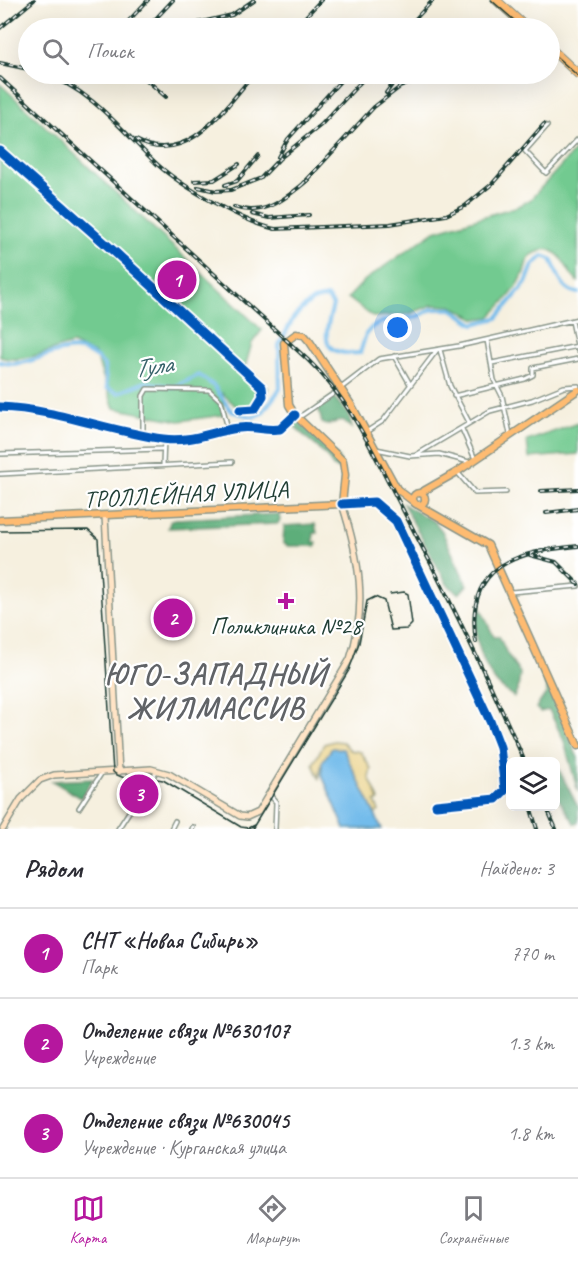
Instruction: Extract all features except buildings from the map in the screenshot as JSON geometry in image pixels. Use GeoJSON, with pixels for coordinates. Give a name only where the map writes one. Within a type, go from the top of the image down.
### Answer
{"type":"FeatureCollection","features":[{"type":"Feature","properties":{"kind":"highway"},"geometry":{"type":"LineString","coordinates":[[488,0],[509,18]]}},
{"type":"Feature","properties":{"kind":"highway"},"geometry":{"type":"LineString","coordinates":[[496,0],[516,18]]}},
{"type":"Feature","properties":{"kind":"highway"},"geometry":{"type":"LineString","coordinates":[[560,58],[578,74]]}},
{"type":"Feature","properties":{"kind":"highway"},"geometry":{"type":"LineString","coordinates":[[560,65],[578,81]]}},
{"type":"Feature","properties":{"kind":"main road"},"geometry":{"type":"LineString","coordinates":[[3,829],[21,799],[40,780],[54,775],[157,770],[173,776],[240,816],[252,815],[261,807],[269,794],[345,666],[357,638],[361,583],[355,547],[342,504],[345,475],[343,461],[297,417],[289,402],[284,346],[290,336],[301,334],[308,339],[341,388],[397,489],[433,514],[488,545],[578,746]]}},
{"type":"Feature","properties":{"kind":"main road"},"geometry":{"type":"LineString","coordinates":[[416,503],[413,496],[457,472],[578,388]]}},
{"type":"Feature","properties":{"kind":"main road"},"geometry":{"type":"LineString","coordinates":[[416,503],[425,500],[435,485]]}},
{"type":"Feature","properties":{"kind":"main road"},"geometry":{"type":"LineString","coordinates":[[397,489],[418,493],[433,514]]}},
{"type":"Feature","properties":{"kind":"main road","name":"ТРОЛЛЕЙНАЯ УЛИЦА"},"geometry":{"type":"LineString","coordinates":[[0,520],[374,502]]}},
{"type":"Feature","properties":{"kind":"main road"},"geometry":{"type":"LineString","coordinates":[[105,516],[119,772]]}},
{"type":"Feature","properties":{"kind":"street"},"geometry":{"type":"LineString","coordinates":[[547,126],[525,151],[546,173],[578,139]]}},
{"type":"Feature","properties":{"kind":"street"},"geometry":{"type":"LineString","coordinates":[[0,151],[262,387],[263,396],[255,409],[240,410]]}},
{"type":"Feature","properties":{"kind":"street"},"geometry":{"type":"LineString","coordinates":[[341,388],[374,362],[394,356],[438,350],[578,319]]}},
{"type":"Feature","properties":{"kind":"street"},"geometry":{"type":"LineString","coordinates":[[492,363],[578,348],[572,321]]}},
{"type":"Feature","properties":{"kind":"street"},"geometry":{"type":"LineString","coordinates":[[487,340],[496,385],[505,408],[511,436]]}},
{"type":"Feature","properties":{"kind":"street"},"geometry":{"type":"LineString","coordinates":[[366,432],[383,421],[438,350]]}},
{"type":"Feature","properties":{"kind":"street"},"geometry":{"type":"LineString","coordinates":[[438,350],[454,396],[469,422]]}},
{"type":"Feature","properties":{"kind":"street"},"geometry":{"type":"LineString","coordinates":[[394,356],[410,384]]}},
{"type":"Feature","properties":{"kind":"street"},"geometry":{"type":"LineString","coordinates":[[454,396],[533,375],[533,368],[578,358]]}},
{"type":"Feature","properties":{"kind":"street"},"geometry":{"type":"LineString","coordinates":[[416,455],[490,411],[564,387],[578,388]]}},
{"type":"Feature","properties":{"kind":"street"},"geometry":{"type":"LineString","coordinates":[[143,435],[143,396],[147,389],[209,390],[221,401],[228,429]]}},
{"type":"Feature","properties":{"kind":"street"},"geometry":{"type":"LineString","coordinates":[[0,407],[14,407],[143,435],[187,441],[228,429],[247,427],[263,430],[280,429],[333,394]]}},
{"type":"Feature","properties":{"kind":"street"},"geometry":{"type":"LineString","coordinates":[[375,449],[416,455],[439,454],[473,460],[462,429]]}},
{"type":"Feature","properties":{"kind":"street"},"geometry":{"type":"LineString","coordinates":[[163,465],[164,439]]}},
{"type":"Feature","properties":{"kind":"street"},"geometry":{"type":"LineString","coordinates":[[0,454],[162,449]]}},
{"type":"Feature","properties":{"kind":"street"},"geometry":{"type":"LineString","coordinates":[[0,474],[232,462]]}},
{"type":"Feature","properties":{"kind":"street"},"geometry":{"type":"LineString","coordinates":[[457,472],[475,493],[506,492]]}},
{"type":"Feature","properties":{"kind":"street"},"geometry":{"type":"LineString","coordinates":[[374,502],[396,521],[500,747],[505,790],[496,799],[436,805]]}},
{"type":"Feature","properties":{"kind":"street"},"geometry":{"type":"LineString","coordinates":[[509,592],[578,586]]}},
{"type":"Feature","properties":{"kind":"street"},"geometry":{"type":"LineString","coordinates":[[118,829],[138,798],[134,796],[143,782],[150,782],[157,770]]}},
{"type":"Feature","properties":{"kind":"street"},"geometry":{"type":"LineString","coordinates":[[79,808],[102,772]]}},
{"type":"Feature","properties":{"kind":"street"},"geometry":{"type":"LineString","coordinates":[[269,794],[276,802],[275,829]]}},
{"type":"Feature","properties":{"kind":"street"},"geometry":{"type":"LineString","coordinates":[[171,829],[175,821]]}},
{"type":"Feature","properties":{"kind":"green space"},"geometry":{"type":"Polygon","coordinates":[[[0,84],[262,330],[252,343],[245,367],[268,388],[258,409],[240,410],[222,393],[223,415],[179,421],[114,408],[95,354],[72,344],[27,358],[0,357],[0,84]]]}},
{"type":"Feature","properties":{"kind":"green space"},"geometry":{"type":"Polygon","coordinates":[[[578,147],[578,282],[558,255],[547,249],[530,257],[515,289],[490,317],[476,319],[452,306],[432,305],[409,314],[373,317],[348,298],[365,280],[435,231],[519,206],[530,200],[578,147]]]}},
{"type":"Feature","properties":{"kind":"green space"},"geometry":{"type":"Polygon","coordinates":[[[333,396],[349,415],[352,428],[343,420],[326,425],[322,423],[318,407],[333,396]]]}},
{"type":"Feature","properties":{"kind":"green space"},"geometry":{"type":"Polygon","coordinates":[[[296,419],[338,457],[341,465],[339,469],[333,467],[326,455],[294,425],[296,419]]]}},
{"type":"Feature","properties":{"kind":"green space"},"geometry":{"type":"Polygon","coordinates":[[[578,423],[578,454],[529,458],[527,441],[578,423]]]}},
{"type":"Feature","properties":{"kind":"green space"},"geometry":{"type":"Polygon","coordinates":[[[403,504],[435,522],[442,531],[467,585],[459,594],[447,584],[403,504]]]}},
{"type":"Feature","properties":{"kind":"green space"},"geometry":{"type":"Polygon","coordinates":[[[279,514],[280,521],[277,524],[168,528],[171,520],[176,519],[279,514]]]}},
{"type":"Feature","properties":{"kind":"green space"},"geometry":{"type":"Polygon","coordinates":[[[315,524],[317,533],[314,533],[313,542],[317,542],[316,546],[288,546],[283,543],[284,526],[315,524]]]}},
{"type":"Feature","properties":{"kind":"green space"},"geometry":{"type":"Polygon","coordinates":[[[481,609],[494,637],[499,636],[507,654],[520,673],[518,689],[514,697],[495,681],[482,656],[476,625],[481,609]]]}},
{"type":"Feature","properties":{"kind":"green space"},"geometry":{"type":"Polygon","coordinates":[[[542,673],[578,758],[578,792],[564,741],[549,710],[540,712],[536,708],[547,692],[542,673]]]}},
{"type":"Feature","properties":{"kind":"green space"},"geometry":{"type":"Polygon","coordinates":[[[560,772],[578,807],[578,822],[575,824],[560,801],[560,772]]]}},
{"type":"Feature","properties":{"kind":"green space"},"geometry":{"type":"Polygon","coordinates":[[[93,779],[81,798],[52,781],[93,779]]]}},
{"type":"Feature","properties":{"kind":"sand"},"geometry":{"type":"Polygon","coordinates":[[[334,741],[343,742],[350,750],[361,752],[371,769],[369,777],[379,800],[375,802],[379,811],[375,814],[343,749],[322,762],[319,778],[313,764],[324,744],[334,741]]]}},
{"type":"Feature","properties":{"kind":"water"},"geometry":{"type":"Polygon","coordinates":[[[332,748],[343,749],[382,829],[345,829],[322,775],[322,762],[332,748]]]}},
{"type":"Feature","properties":{"kind":"waterway","name":"Тула"},"geometry":{"type":"LineString","coordinates":[[0,362],[14,364],[66,350],[78,350],[91,354],[104,365],[107,388],[118,393],[145,382],[174,387],[199,375],[214,386],[231,411],[253,417],[262,413],[280,389],[279,345],[294,317],[313,300],[327,297],[333,305],[327,334],[330,347],[346,353],[360,353],[366,334],[372,327],[382,322],[417,317],[432,309],[452,309],[474,324],[497,318],[526,283],[533,265],[543,256],[551,259],[564,285],[572,292],[578,293]]}},
{"type":"Feature","properties":{"kind":"tram line"},"geometry":{"type":"LineString","coordinates":[[491,0],[512,18]]}},
{"type":"Feature","properties":{"kind":"tram line"},"geometry":{"type":"LineString","coordinates":[[560,60],[578,76]]}},
{"type":"Feature","properties":{"kind":"tram line"},"geometry":{"type":"LineString","coordinates":[[0,531],[88,530],[98,539],[113,772],[124,778],[163,780],[241,827],[248,828],[254,825]]}},
{"type":"Feature","properties":{"kind":"tram line"},"geometry":{"type":"LineString","coordinates":[[252,829],[349,670],[359,643],[367,601],[375,597],[384,601],[391,630],[407,629],[412,624],[408,594],[404,592],[390,594]]}},
{"type":"Feature","properties":{"kind":"railway"},"geometry":{"type":"LineString","coordinates":[[0,28],[34,0]]}},
{"type":"Feature","properties":{"kind":"railway"},"geometry":{"type":"LineString","coordinates":[[131,18],[148,0]]}},
{"type":"Feature","properties":{"kind":"railway"},"geometry":{"type":"LineString","coordinates":[[156,18],[173,0]]}},
{"type":"Feature","properties":{"kind":"railway"},"geometry":{"type":"LineString","coordinates":[[219,18],[232,15],[254,0]]}},
{"type":"Feature","properties":{"kind":"railway"},"geometry":{"type":"LineString","coordinates":[[304,18],[321,0]]}},
{"type":"Feature","properties":{"kind":"railway"},"geometry":{"type":"LineString","coordinates":[[416,18],[433,0]]}},
{"type":"Feature","properties":{"kind":"railway"},"geometry":{"type":"LineString","coordinates":[[0,63],[18,67]]}},
{"type":"Feature","properties":{"kind":"railway"},"geometry":{"type":"LineString","coordinates":[[0,78],[324,376],[350,412],[372,450],[435,572],[523,757]]}},
{"type":"Feature","properties":{"kind":"railway"},"geometry":{"type":"LineString","coordinates":[[66,84],[106,113],[168,174],[231,212],[275,229],[390,224],[446,215],[465,206],[492,184],[544,124]]}},
{"type":"Feature","properties":{"kind":"railway"},"geometry":{"type":"LineString","coordinates":[[151,84],[166,97]]}},
{"type":"Feature","properties":{"kind":"railway"},"geometry":{"type":"LineString","coordinates":[[136,140],[155,147],[172,146],[189,140],[218,117],[246,84]]}},
{"type":"Feature","properties":{"kind":"railway"},"geometry":{"type":"LineString","coordinates":[[278,157],[288,139],[338,84]]}},
{"type":"Feature","properties":{"kind":"railway"},"geometry":{"type":"LineString","coordinates":[[198,187],[216,191],[231,190],[261,178],[279,159],[321,125],[359,84]]}},
{"type":"Feature","properties":{"kind":"railway"},"geometry":{"type":"LineString","coordinates":[[386,93],[393,84]]}},
{"type":"Feature","properties":{"kind":"railway"},"geometry":{"type":"LineString","coordinates":[[302,185],[374,107],[400,87],[408,84]]}},
{"type":"Feature","properties":{"kind":"railway"},"geometry":{"type":"LineString","coordinates":[[225,185],[237,181],[258,156]]}},
{"type":"Feature","properties":{"kind":"railway"},"geometry":{"type":"LineString","coordinates":[[194,181],[214,180],[239,164]]}},
{"type":"Feature","properties":{"kind":"railway"},"geometry":{"type":"LineString","coordinates":[[234,207],[245,210],[265,208],[283,199],[308,180]]}},
{"type":"Feature","properties":{"kind":"railway"},"geometry":{"type":"LineString","coordinates":[[252,214],[269,218],[309,215]]}},
{"type":"Feature","properties":{"kind":"railway"},"geometry":{"type":"LineString","coordinates":[[541,491],[578,489]]}},
{"type":"Feature","properties":{"kind":"railway"},"geometry":{"type":"LineString","coordinates":[[546,513],[578,509]]}},
{"type":"Feature","properties":{"kind":"railway"},"geometry":{"type":"LineString","coordinates":[[476,642],[474,616],[478,595],[486,579],[499,567],[515,559],[534,553],[578,546]]}},
{"type":"Feature","properties":{"kind":"railway"},"geometry":{"type":"LineString","coordinates":[[530,555],[556,562],[578,584]]}},
{"type":"Feature","properties":{"kind":"railway"},"geometry":{"type":"LineString","coordinates":[[532,811],[537,829]]}},
{"type":"Feature","properties":{"kind":"railway"},"geometry":{"type":"LineString","coordinates":[[548,811],[556,829]]}},
{"type":"Feature","properties":{"kind":"cycle path"},"geometry":{"type":"LineString","coordinates":[[0,151],[262,387],[263,396],[255,409],[240,410]]}},
{"type":"Feature","properties":{"kind":"cycle path"},"geometry":{"type":"LineString","coordinates":[[0,407],[41,412],[173,440],[229,429],[280,429],[295,415]]}},
{"type":"Feature","properties":{"kind":"cycle path"},"geometry":{"type":"LineString","coordinates":[[342,504],[374,502],[396,521],[500,747],[505,790],[496,799],[436,805]]}},
{"type":"Feature","properties":{"kind":"place","name":"СНТ «Новая Сибирь»"},"geometry":{"type":"Point","coordinates":[177,280]}},
{"type":"Feature","properties":{"kind":"place","name":"Поликлиника №28"},"geometry":{"type":"Point","coordinates":[286,601]}},
{"type":"Feature","properties":{"kind":"place","name":"Отделение связи №630107"},"geometry":{"type":"Point","coordinates":[173,618]}},
{"type":"Feature","properties":{"kind":"place","name":"Отделение связи №630045"},"geometry":{"type":"Point","coordinates":[139,794]}},
{"type":"Feature","properties":{"kind":"district","name":"ЮГО-ЗАПАДНЫЙ ЖИЛМАССИВ"},"geometry":{"type":"Point","coordinates":[216,691]}}]}
